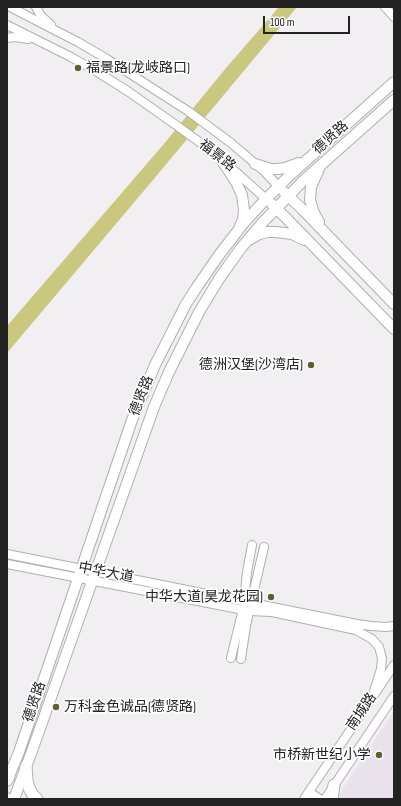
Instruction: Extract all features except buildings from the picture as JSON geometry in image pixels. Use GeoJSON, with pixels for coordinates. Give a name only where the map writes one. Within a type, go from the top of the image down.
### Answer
{"type":"FeatureCollection","features":[{"type":"Feature","properties":{"kind":"highway"},"geometry":{"type":"LineString","coordinates":[[26,766],[29,788],[37,799]]}},
{"type":"Feature","properties":{"kind":"highway"},"geometry":{"type":"LineString","coordinates":[[332,799],[334,785]]}},
{"type":"Feature","properties":{"kind":"main road","name":"德贤路"},"geometry":{"type":"LineString","coordinates":[[8,779],[19,752],[132,420],[152,371],[173,330],[197,287],[238,230],[278,186],[394,82]]}},
{"type":"Feature","properties":{"kind":"main road","name":"德贤路"},"geometry":{"type":"LineString","coordinates":[[14,799],[147,426],[166,378],[199,312],[219,279],[246,242],[276,208],[288,195],[394,100]]}},
{"type":"Feature","properties":{"kind":"main road"},"geometry":{"type":"LineString","coordinates":[[221,159],[236,182],[242,195],[244,204],[243,220],[238,230]]}},
{"type":"Feature","properties":{"kind":"main road"},"geometry":{"type":"LineString","coordinates":[[255,164],[271,169],[278,169],[294,166],[306,160]]}},
{"type":"Feature","properties":{"kind":"main road"},"geometry":{"type":"LineString","coordinates":[[321,165],[311,187],[310,200],[314,212],[325,232]]}},
{"type":"Feature","properties":{"kind":"main road","name":"福景路"},"geometry":{"type":"LineString","coordinates":[[278,186],[325,232],[394,304]]}},
{"type":"Feature","properties":{"kind":"main road","name":"福景路"},"geometry":{"type":"LineString","coordinates":[[266,199],[394,330]]}},
{"type":"Feature","properties":{"kind":"main road"},"geometry":{"type":"LineString","coordinates":[[246,242],[259,234],[281,232],[292,234],[311,244]]}},
{"type":"Feature","properties":{"kind":"street","name":"福景路"},"geometry":{"type":"LineString","coordinates":[[10,7],[107,59],[188,111],[232,143],[278,186]]}},
{"type":"Feature","properties":{"kind":"street"},"geometry":{"type":"LineString","coordinates":[[36,7],[46,21],[66,36]]}},
{"type":"Feature","properties":{"kind":"street"},"geometry":{"type":"LineString","coordinates":[[385,7],[394,16]]}},
{"type":"Feature","properties":{"kind":"street","name":"福景路"},"geometry":{"type":"LineString","coordinates":[[7,25],[71,57],[99,73],[193,137],[221,159],[266,199]]}},
{"type":"Feature","properties":{"kind":"street"},"geometry":{"type":"LineString","coordinates":[[7,38],[15,37],[39,41]]}},
{"type":"Feature","properties":{"kind":"street"},"geometry":{"type":"LineString","coordinates":[[241,659],[247,606],[247,572],[252,545]]}},
{"type":"Feature","properties":{"kind":"street"},"geometry":{"type":"LineString","coordinates":[[231,658],[264,547]]}},
{"type":"Feature","properties":{"kind":"street","name":"中华大道"},"geometry":{"type":"LineString","coordinates":[[7,554],[80,573]]}},
{"type":"Feature","properties":{"kind":"street","name":"中华大道"},"geometry":{"type":"LineString","coordinates":[[7,564],[80,573]]}},
{"type":"Feature","properties":{"kind":"street"},"geometry":{"type":"LineString","coordinates":[[80,573],[94,576]]}},
{"type":"Feature","properties":{"kind":"street","name":"中华大道"},"geometry":{"type":"LineString","coordinates":[[94,576],[121,576],[247,606]]}},
{"type":"Feature","properties":{"kind":"street","name":"中华大道"},"geometry":{"type":"LineString","coordinates":[[94,576],[118,585],[247,606],[357,627],[394,626]]}},
{"type":"Feature","properties":{"kind":"street"},"geometry":{"type":"LineString","coordinates":[[118,585],[121,576]]}},
{"type":"Feature","properties":{"kind":"street","name":"中华大道"},"geometry":{"type":"LineString","coordinates":[[357,627],[372,638],[379,647],[382,658],[381,669],[372,698]]}},
{"type":"Feature","properties":{"kind":"street","name":"南城路"},"geometry":{"type":"LineString","coordinates":[[306,796],[394,664]]}},
{"type":"Feature","properties":{"kind":"street","name":"南城路"},"geometry":{"type":"LineString","coordinates":[[325,799],[394,696]]}},
{"type":"Feature","properties":{"kind":"street"},"geometry":{"type":"LineString","coordinates":[[306,796],[320,799]]}},
{"type":"Feature","properties":{"kind":"shaded area"},"geometry":{"type":"Polygon","coordinates":[[[279,7],[297,7],[7,353],[7,326],[163,145],[226,68],[279,7]]]}},
{"type":"Feature","properties":{"kind":"shaded area","name":"市桥新世纪小学"},"geometry":{"type":"Polygon","coordinates":[[[394,711],[394,799],[336,799],[394,711]]]}},
{"type":"Feature","properties":{"kind":"place","name":"福景路(龙岐路口)"},"geometry":{"type":"Point","coordinates":[78,68]}},
{"type":"Feature","properties":{"kind":"place","name":"德洲汉堡(沙湾店)"},"geometry":{"type":"Point","coordinates":[311,365]}},
{"type":"Feature","properties":{"kind":"place","name":"中华大道(昊龙花园)"},"geometry":{"type":"Point","coordinates":[271,597]}},
{"type":"Feature","properties":{"kind":"place","name":"万科金色诚品(德贤路)"},"geometry":{"type":"Point","coordinates":[56,707]}},
{"type":"Feature","properties":{"kind":"place","name":"市桥新世纪小学"},"geometry":{"type":"Point","coordinates":[379,755]}}]}
